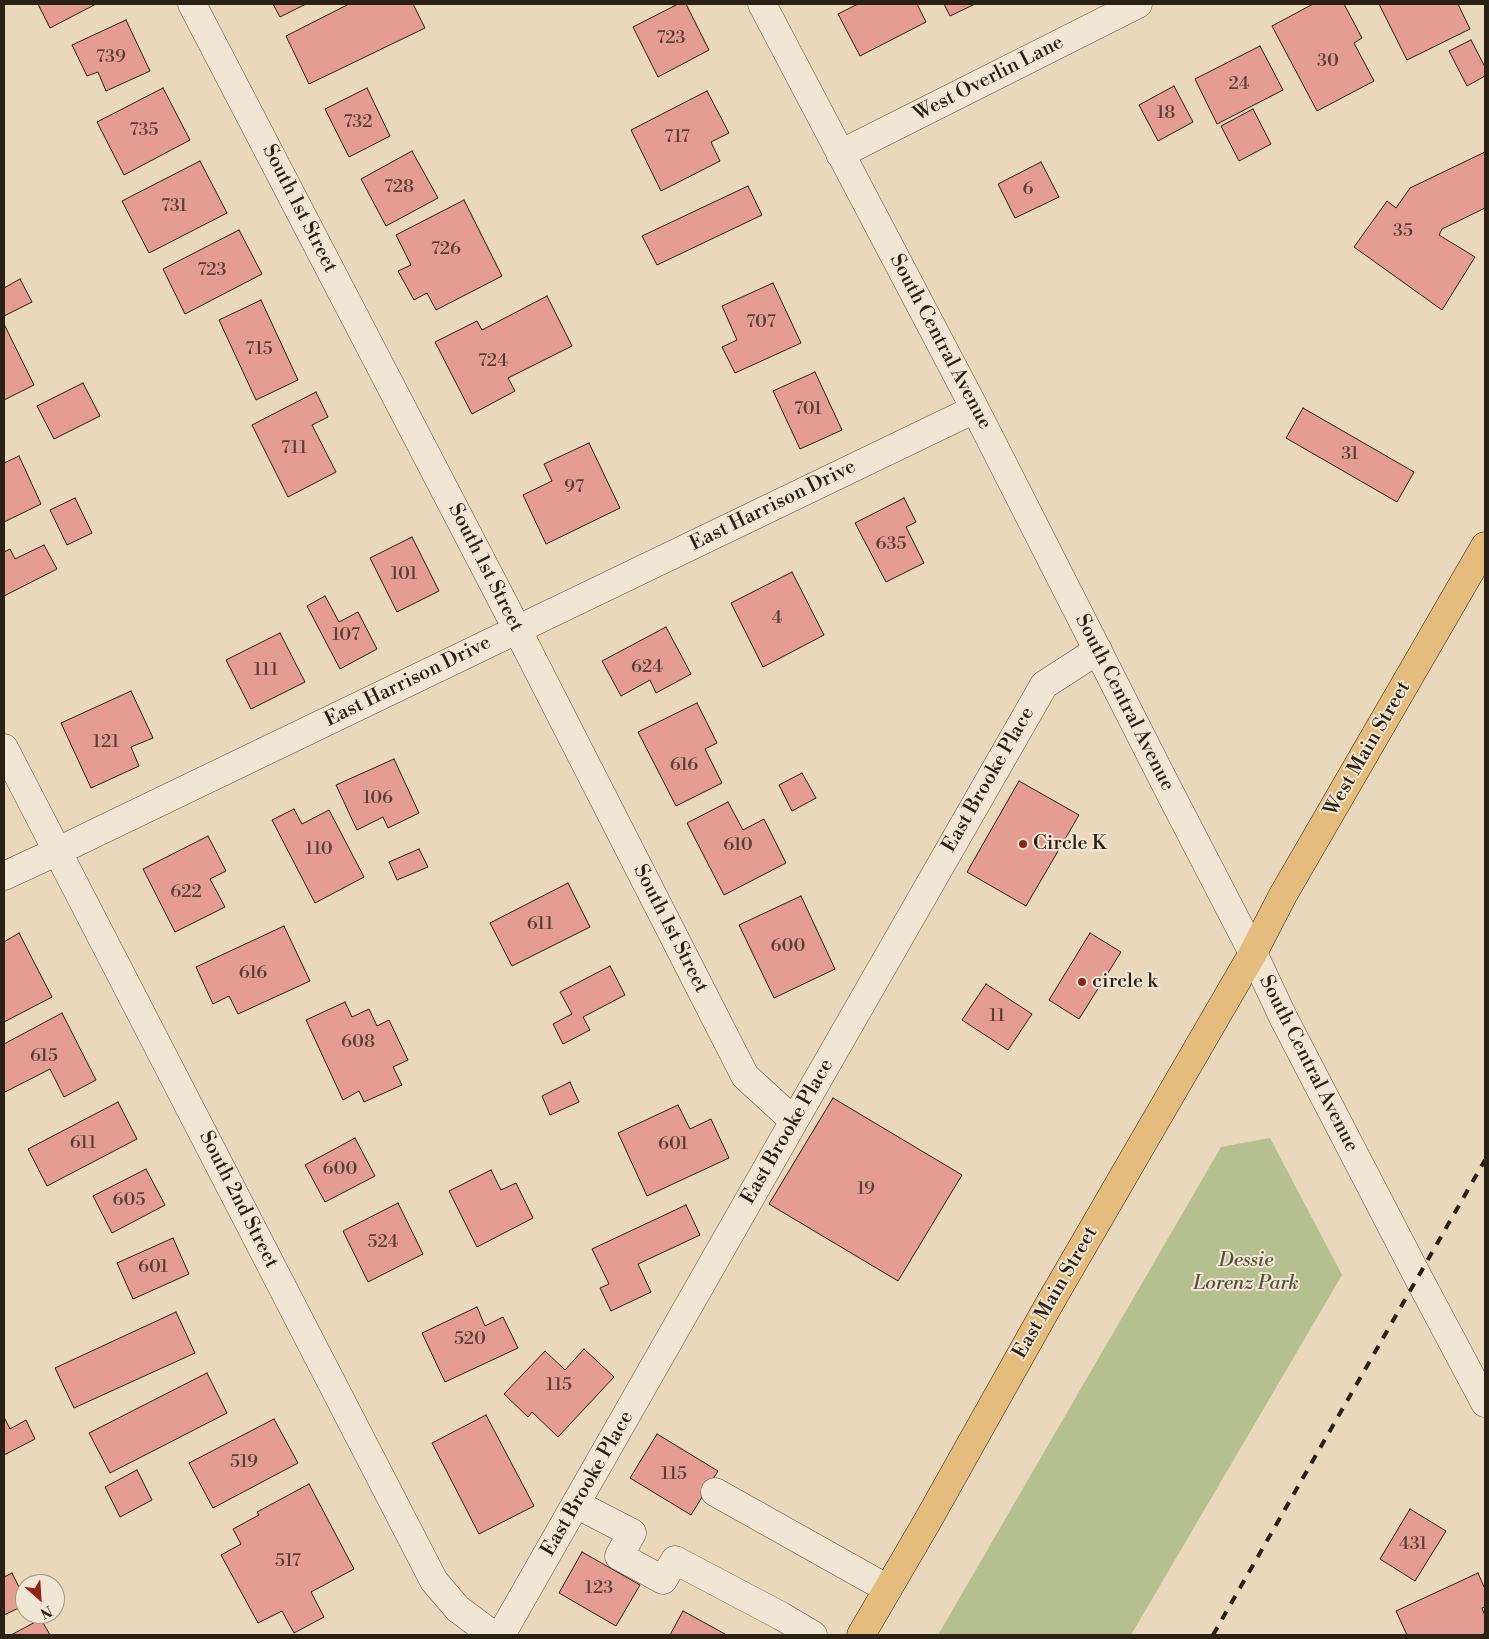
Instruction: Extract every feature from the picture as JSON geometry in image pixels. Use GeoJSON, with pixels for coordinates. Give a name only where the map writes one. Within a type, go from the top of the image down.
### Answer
{"type":"FeatureCollection","features":[{"type":"Feature","properties":{"kind":"main road","name":"West Main Street"},"geometry":{"type":"LineString","coordinates":[[1253,952],[1283,895],[1485,546]]}},
{"type":"Feature","properties":{"kind":"main road","name":"East Main Street"},"geometry":{"type":"LineString","coordinates":[[861,1635],[1064,1278],[1253,952]]}},
{"type":"Feature","properties":{"kind":"street","name":"South 1st Street"},"geometry":{"type":"LineString","coordinates":[[192,4],[517,629],[745,1076],[794,1121]]}},
{"type":"Feature","properties":{"kind":"street","name":"South Central Avenue"},"geometry":{"type":"LineString","coordinates":[[762,4],[975,409],[1164,782],[1253,952],[1283,1017],[1485,1403]]}},
{"type":"Feature","properties":{"kind":"street","name":"West Overlin Lane"},"geometry":{"type":"LineString","coordinates":[[840,154],[1138,4]]}},
{"type":"Feature","properties":{"kind":"street","name":"East Harrison Drive"},"geometry":{"type":"LineString","coordinates":[[4,876],[975,409]]}},
{"type":"Feature","properties":{"kind":"street","name":"East Brooke Place"},"geometry":{"type":"LineString","coordinates":[[501,1635],[1044,685],[1098,650]]}},
{"type":"Feature","properties":{"kind":"street","name":"South 2nd Street"},"geometry":{"type":"LineString","coordinates":[[4,748],[434,1581],[458,1609],[493,1635]]}},
{"type":"Feature","properties":{"kind":"street"},"geometry":{"type":"LineString","coordinates":[[715,1492],[888,1589]]}},
{"type":"Feature","properties":{"kind":"street"},"geometry":{"type":"LineString","coordinates":[[576,1504],[632,1534],[619,1556],[663,1580],[675,1560],[813,1635]]}},
{"type":"Feature","properties":{"kind":"green space","name":"Dessie Lorenz Park"},"geometry":{"type":"Polygon","coordinates":[[[1270,1138],[1342,1275],[1131,1635],[938,1635],[1221,1147],[1270,1138]]]}},
{"type":"Feature","properties":{"kind":"building"},"geometry":{"type":"Polygon","coordinates":[[[38,4],[96,4],[50,28],[38,4]]]}},
{"type":"Feature","properties":{"kind":"building"},"geometry":{"type":"Polygon","coordinates":[[[273,4],[306,4],[280,17],[273,4]]]}},
{"type":"Feature","properties":{"kind":"building"},"geometry":{"type":"Polygon","coordinates":[[[349,4],[413,4],[425,28],[309,84],[286,36],[349,4]]]}},
{"type":"Feature","properties":{"kind":"building"},"geometry":{"type":"Polygon","coordinates":[[[678,4],[686,4],[709,50],[658,77],[633,27],[678,4]]]}},
{"type":"Feature","properties":{"kind":"building"},"geometry":{"type":"Polygon","coordinates":[[[858,4],[917,4],[926,22],[860,56],[838,14],[858,4]]]}},
{"type":"Feature","properties":{"kind":"building"},"geometry":{"type":"Polygon","coordinates":[[[944,4],[975,4],[950,16],[944,4]]]}},
{"type":"Feature","properties":{"kind":"building"},"geometry":{"type":"Polygon","coordinates":[[[1313,4],[1344,4],[1362,38],[1354,43],[1374,81],[1317,111],[1272,26],[1313,4]]]}},
{"type":"Feature","properties":{"kind":"building"},"geometry":{"type":"Polygon","coordinates":[[[1379,4],[1458,4],[1470,29],[1407,60],[1379,4]]]}},
{"type":"Feature","properties":{"kind":"building"},"geometry":{"type":"Polygon","coordinates":[[[126,20],[150,71],[106,91],[98,72],[87,76],[72,45],[126,20]]]}},
{"type":"Feature","properties":{"kind":"building"},"geometry":{"type":"Polygon","coordinates":[[[1471,40],[1485,67],[1485,76],[1467,86],[1449,51],[1471,40]]]}},
{"type":"Feature","properties":{"kind":"building"},"geometry":{"type":"Polygon","coordinates":[[[1260,46],[1283,90],[1217,124],[1195,79],[1260,46]]]}},
{"type":"Feature","properties":{"kind":"building"},"geometry":{"type":"Polygon","coordinates":[[[1174,86],[1193,122],[1158,141],[1139,105],[1174,86]]]}},
{"type":"Feature","properties":{"kind":"building"},"geometry":{"type":"Polygon","coordinates":[[[163,88],[190,140],[124,175],[97,122],[163,88]]]}},
{"type":"Feature","properties":{"kind":"building"},"geometry":{"type":"Polygon","coordinates":[[[367,88],[390,136],[349,157],[325,109],[367,88]]]}},
{"type":"Feature","properties":{"kind":"building"},"geometry":{"type":"Polygon","coordinates":[[[707,91],[729,133],[711,142],[720,161],[661,191],[631,130],[707,91]]]}},
{"type":"Feature","properties":{"kind":"building"},"geometry":{"type":"Polygon","coordinates":[[[1253,109],[1271,144],[1239,161],[1221,126],[1253,109]]]}},
{"type":"Feature","properties":{"kind":"building"},"geometry":{"type":"Polygon","coordinates":[[[412,151],[438,198],[386,226],[361,179],[412,151]]]}},
{"type":"Feature","properties":{"kind":"building"},"geometry":{"type":"Polygon","coordinates":[[[1485,152],[1485,208],[1442,229],[1439,235],[1475,257],[1442,310],[1354,247],[1387,201],[1396,208],[1410,188],[1485,152]]]}},
{"type":"Feature","properties":{"kind":"building"},"geometry":{"type":"Polygon","coordinates":[[[200,161],[227,213],[149,253],[122,201],[200,161]]]}},
{"type":"Feature","properties":{"kind":"building"},"geometry":{"type":"Polygon","coordinates":[[[1041,162],[1059,197],[1015,218],[998,184],[1041,162]]]}},
{"type":"Feature","properties":{"kind":"building"},"geometry":{"type":"Polygon","coordinates":[[[748,186],[762,215],[657,265],[642,236],[748,186]]]}},
{"type":"Feature","properties":{"kind":"building"},"geometry":{"type":"Polygon","coordinates":[[[464,200],[502,276],[436,310],[427,293],[414,300],[398,271],[411,265],[396,235],[464,200]]]}},
{"type":"Feature","properties":{"kind":"building"},"geometry":{"type":"Polygon","coordinates":[[[239,230],[262,274],[185,314],[163,269],[239,230]]]}},
{"type":"Feature","properties":{"kind":"building"},"geometry":{"type":"Polygon","coordinates":[[[20,279],[32,302],[4,316],[4,288],[20,279]]]}},
{"type":"Feature","properties":{"kind":"building"},"geometry":{"type":"Polygon","coordinates":[[[773,283],[801,343],[735,373],[722,347],[737,340],[722,306],[773,283]]]}},
{"type":"Feature","properties":{"kind":"building"},"geometry":{"type":"Polygon","coordinates":[[[547,296],[572,346],[508,378],[515,391],[472,414],[435,342],[477,321],[482,330],[547,296]]]}},
{"type":"Feature","properties":{"kind":"building"},"geometry":{"type":"Polygon","coordinates":[[[261,300],[298,380],[256,400],[219,320],[261,300]]]}},
{"type":"Feature","properties":{"kind":"building"},"geometry":{"type":"Polygon","coordinates":[[[4,327],[34,385],[4,400],[4,327]]]}},
{"type":"Feature","properties":{"kind":"building"},"geometry":{"type":"Polygon","coordinates":[[[815,372],[842,430],[800,449],[773,391],[815,372]]]}},
{"type":"Feature","properties":{"kind":"building"},"geometry":{"type":"Polygon","coordinates":[[[83,383],[100,416],[54,439],[37,406],[83,383]]]}},
{"type":"Feature","properties":{"kind":"building"},"geometry":{"type":"Polygon","coordinates":[[[316,392],[328,417],[312,425],[336,472],[288,497],[252,425],[316,392]]]}},
{"type":"Feature","properties":{"kind":"building"},"geometry":{"type":"Polygon","coordinates":[[[1303,408],[1414,472],[1397,502],[1286,438],[1303,408]]]}},
{"type":"Feature","properties":{"kind":"building"},"geometry":{"type":"Polygon","coordinates":[[[589,443],[620,508],[546,544],[523,495],[552,481],[544,464],[589,443]]]}},
{"type":"Feature","properties":{"kind":"building"},"geometry":{"type":"Polygon","coordinates":[[[19,456],[41,504],[4,522],[4,463],[19,456]]]}},
{"type":"Feature","properties":{"kind":"building"},"geometry":{"type":"Polygon","coordinates":[[[75,498],[92,533],[67,545],[50,510],[75,498]]]}},
{"type":"Feature","properties":{"kind":"building"},"geometry":{"type":"Polygon","coordinates":[[[904,498],[916,522],[906,527],[924,563],[886,582],[855,523],[904,498]]]}},
{"type":"Feature","properties":{"kind":"building"},"geometry":{"type":"Polygon","coordinates":[[[412,537],[439,591],[397,612],[370,558],[412,537]]]}},
{"type":"Feature","properties":{"kind":"building"},"geometry":{"type":"Polygon","coordinates":[[[44,545],[57,569],[4,596],[4,552],[10,549],[15,559],[44,545]]]}},
{"type":"Feature","properties":{"kind":"building"},"geometry":{"type":"Polygon","coordinates":[[[792,572],[824,635],[763,667],[731,603],[792,572]]]}},
{"type":"Feature","properties":{"kind":"building"},"geometry":{"type":"Polygon","coordinates":[[[325,596],[339,622],[358,612],[377,649],[340,669],[307,606],[325,596]]]}},
{"type":"Feature","properties":{"kind":"building"},"geometry":{"type":"Polygon","coordinates":[[[666,627],[691,674],[656,693],[650,680],[621,696],[602,661],[666,627]]]}},
{"type":"Feature","properties":{"kind":"building"},"geometry":{"type":"Polygon","coordinates":[[[280,633],[305,682],[251,709],[226,660],[280,633]]]}},
{"type":"Feature","properties":{"kind":"building"},"geometry":{"type":"Polygon","coordinates":[[[131,691],[153,738],[131,747],[139,766],[91,788],[61,723],[131,691]]]}},
{"type":"Feature","properties":{"kind":"building"},"geometry":{"type":"Polygon","coordinates":[[[697,703],[717,743],[705,749],[722,783],[676,806],[638,732],[697,703]]]}},
{"type":"Feature","properties":{"kind":"building"},"geometry":{"type":"Polygon","coordinates":[[[394,759],[419,813],[388,828],[383,817],[357,830],[336,785],[394,759]]]}},
{"type":"Feature","properties":{"kind":"building"},"geometry":{"type":"Polygon","coordinates":[[[802,773],[816,798],[792,811],[779,785],[802,773]]]}},
{"type":"Feature","properties":{"kind":"building","name":"Circle K"},"geometry":{"type":"Polygon","coordinates":[[[1019,781],[1079,815],[1026,906],[967,872],[1019,781]]]}},
{"type":"Feature","properties":{"kind":"building"},"geometry":{"type":"Polygon","coordinates":[[[728,802],[743,830],[764,819],[786,863],[724,895],[687,823],[728,802]]]}},
{"type":"Feature","properties":{"kind":"building"},"geometry":{"type":"Polygon","coordinates":[[[294,809],[302,824],[329,810],[364,877],[315,903],[272,820],[294,809]]]}},
{"type":"Feature","properties":{"kind":"building"},"geometry":{"type":"Polygon","coordinates":[[[208,836],[226,871],[210,879],[225,907],[175,932],[143,869],[208,836]]]}},
{"type":"Feature","properties":{"kind":"building"},"geometry":{"type":"Polygon","coordinates":[[[419,849],[428,867],[397,880],[389,862],[419,849]]]}},
{"type":"Feature","properties":{"kind":"building"},"geometry":{"type":"Polygon","coordinates":[[[568,883],[590,927],[512,966],[490,923],[568,883]]]}},
{"type":"Feature","properties":{"kind":"building"},"geometry":{"type":"Polygon","coordinates":[[[801,896],[835,969],[774,998],[739,925],[801,896]]]}},
{"type":"Feature","properties":{"kind":"building"},"geometry":{"type":"Polygon","coordinates":[[[284,926],[310,981],[238,1014],[229,996],[213,1004],[196,967],[284,926]]]}},
{"type":"Feature","properties":{"kind":"building"},"geometry":{"type":"Polygon","coordinates":[[[19,933],[52,997],[4,1022],[4,942],[19,933]]]}},
{"type":"Feature","properties":{"kind":"building"},"geometry":{"type":"Polygon","coordinates":[[[1090,933],[1121,952],[1079,1019],[1049,1000],[1090,933]]]}},
{"type":"Feature","properties":{"kind":"building"},"geometry":{"type":"Polygon","coordinates":[[[610,966],[625,995],[583,1017],[590,1030],[563,1044],[553,1024],[572,1014],[560,992],[610,966]]]}},
{"type":"Feature","properties":{"kind":"building"},"geometry":{"type":"Polygon","coordinates":[[[986,984],[1032,1014],[1008,1050],[962,1020],[986,984]]]}},
{"type":"Feature","properties":{"kind":"building"},"geometry":{"type":"Polygon","coordinates":[[[345,1002],[352,1017],[369,1009],[377,1026],[389,1020],[408,1060],[393,1067],[402,1085],[364,1102],[359,1091],[343,1100],[306,1020],[345,1002]]]}},
{"type":"Feature","properties":{"kind":"building"},"geometry":{"type":"Polygon","coordinates":[[[62,1013],[96,1080],[64,1097],[50,1069],[5,1092],[4,1044],[62,1013]]]}},
{"type":"Feature","properties":{"kind":"building"},"geometry":{"type":"Polygon","coordinates":[[[570,1082],[579,1102],[550,1115],[542,1096],[570,1082]]]}},
{"type":"Feature","properties":{"kind":"building"},"geometry":{"type":"Polygon","coordinates":[[[833,1098],[962,1175],[898,1281],[769,1204],[833,1098]]]}},
{"type":"Feature","properties":{"kind":"building"},"geometry":{"type":"Polygon","coordinates":[[[118,1102],[137,1139],[47,1186],[28,1149],[118,1102]]]}},
{"type":"Feature","properties":{"kind":"building"},"geometry":{"type":"Polygon","coordinates":[[[678,1105],[690,1129],[711,1119],[729,1158],[647,1196],[618,1133],[678,1105]]]}},
{"type":"Feature","properties":{"kind":"building"},"geometry":{"type":"Polygon","coordinates":[[[355,1138],[375,1176],[325,1202],[305,1165],[355,1138]]]}},
{"type":"Feature","properties":{"kind":"building"},"geometry":{"type":"Polygon","coordinates":[[[146,1169],[165,1205],[112,1233],[93,1196],[146,1169]]]}},
{"type":"Feature","properties":{"kind":"building"},"geometry":{"type":"Polygon","coordinates":[[[491,1170],[501,1190],[516,1183],[533,1218],[477,1247],[449,1191],[491,1170]]]}},
{"type":"Feature","properties":{"kind":"building"},"geometry":{"type":"Polygon","coordinates":[[[398,1203],[423,1254],[368,1282],[343,1231],[398,1203]]]}},
{"type":"Feature","properties":{"kind":"building"},"geometry":{"type":"Polygon","coordinates":[[[686,1205],[700,1235],[638,1264],[651,1292],[611,1311],[600,1288],[609,1284],[592,1249],[686,1205]]]}},
{"type":"Feature","properties":{"kind":"building"},"geometry":{"type":"Polygon","coordinates":[[[173,1238],[189,1274],[133,1299],[117,1263],[173,1238]]]}},
{"type":"Feature","properties":{"kind":"building"},"geometry":{"type":"Polygon","coordinates":[[[477,1307],[485,1326],[503,1317],[518,1348],[445,1382],[422,1333],[477,1307]]]}},
{"type":"Feature","properties":{"kind":"building"},"geometry":{"type":"Polygon","coordinates":[[[176,1312],[195,1353],[74,1408],[55,1368],[176,1312]]]}},
{"type":"Feature","properties":{"kind":"building"},"geometry":{"type":"Polygon","coordinates":[[[584,1349],[614,1377],[558,1437],[532,1412],[528,1417],[504,1394],[545,1351],[565,1370],[584,1349]]]}},
{"type":"Feature","properties":{"kind":"building"},"geometry":{"type":"Polygon","coordinates":[[[207,1373],[227,1413],[110,1473],[89,1433],[207,1373]]]}},
{"type":"Feature","properties":{"kind":"building"},"geometry":{"type":"Polygon","coordinates":[[[486,1415],[534,1506],[479,1534],[432,1443],[486,1415]]]}},
{"type":"Feature","properties":{"kind":"building"},"geometry":{"type":"Polygon","coordinates":[[[4,1417],[10,1429],[26,1420],[35,1439],[4,1455],[4,1417]]]}},
{"type":"Feature","properties":{"kind":"building"},"geometry":{"type":"Polygon","coordinates":[[[274,1419],[298,1463],[213,1508],[189,1463],[274,1419]]]}},
{"type":"Feature","properties":{"kind":"building"},"geometry":{"type":"Polygon","coordinates":[[[657,1434],[718,1471],[691,1515],[630,1478],[657,1434]]]}},
{"type":"Feature","properties":{"kind":"building"},"geometry":{"type":"Polygon","coordinates":[[[137,1470],[152,1500],[120,1517],[105,1487],[137,1470]]]}},
{"type":"Feature","properties":{"kind":"building"},"geometry":{"type":"Polygon","coordinates":[[[309,1484],[354,1569],[311,1592],[324,1617],[294,1633],[282,1611],[258,1623],[221,1555],[241,1544],[233,1529],[259,1515],[257,1512],[309,1484]]]}},
{"type":"Feature","properties":{"kind":"building"},"geometry":{"type":"Polygon","coordinates":[[[1410,1509],[1446,1531],[1415,1581],[1380,1559],[1410,1509]]]}},
{"type":"Feature","properties":{"kind":"building"},"geometry":{"type":"Polygon","coordinates":[[[582,1552],[640,1585],[616,1626],[559,1593],[582,1552]]]}},
{"type":"Feature","properties":{"kind":"building"},"geometry":{"type":"Polygon","coordinates":[[[12,1573],[15,1579],[15,1610],[4,1615],[4,1577],[12,1573]]]}},
{"type":"Feature","properties":{"kind":"building"},"geometry":{"type":"Polygon","coordinates":[[[1478,1573],[1485,1589],[1485,1607],[1482,1608],[1485,1616],[1485,1633],[1481,1635],[1407,1635],[1396,1611],[1478,1573]]]}},
{"type":"Feature","properties":{"kind":"building"},"geometry":{"type":"Polygon","coordinates":[[[683,1611],[725,1634],[670,1635],[683,1611]]]}},
{"type":"Feature","properties":{"kind":"building"},"geometry":{"type":"Polygon","coordinates":[[[32,1624],[44,1624],[50,1635],[11,1635],[32,1624]]]}},
{"type":"Feature","properties":{"kind":"railway"},"geometry":{"type":"LineString","coordinates":[[1213,1635],[1485,1160]]}},
{"type":"Feature","properties":{"kind":"place","name":"Circle K"},"geometry":{"type":"Point","coordinates":[1023,844]}},
{"type":"Feature","properties":{"kind":"place","name":"circle k"},"geometry":{"type":"Point","coordinates":[1082,982]}}]}
